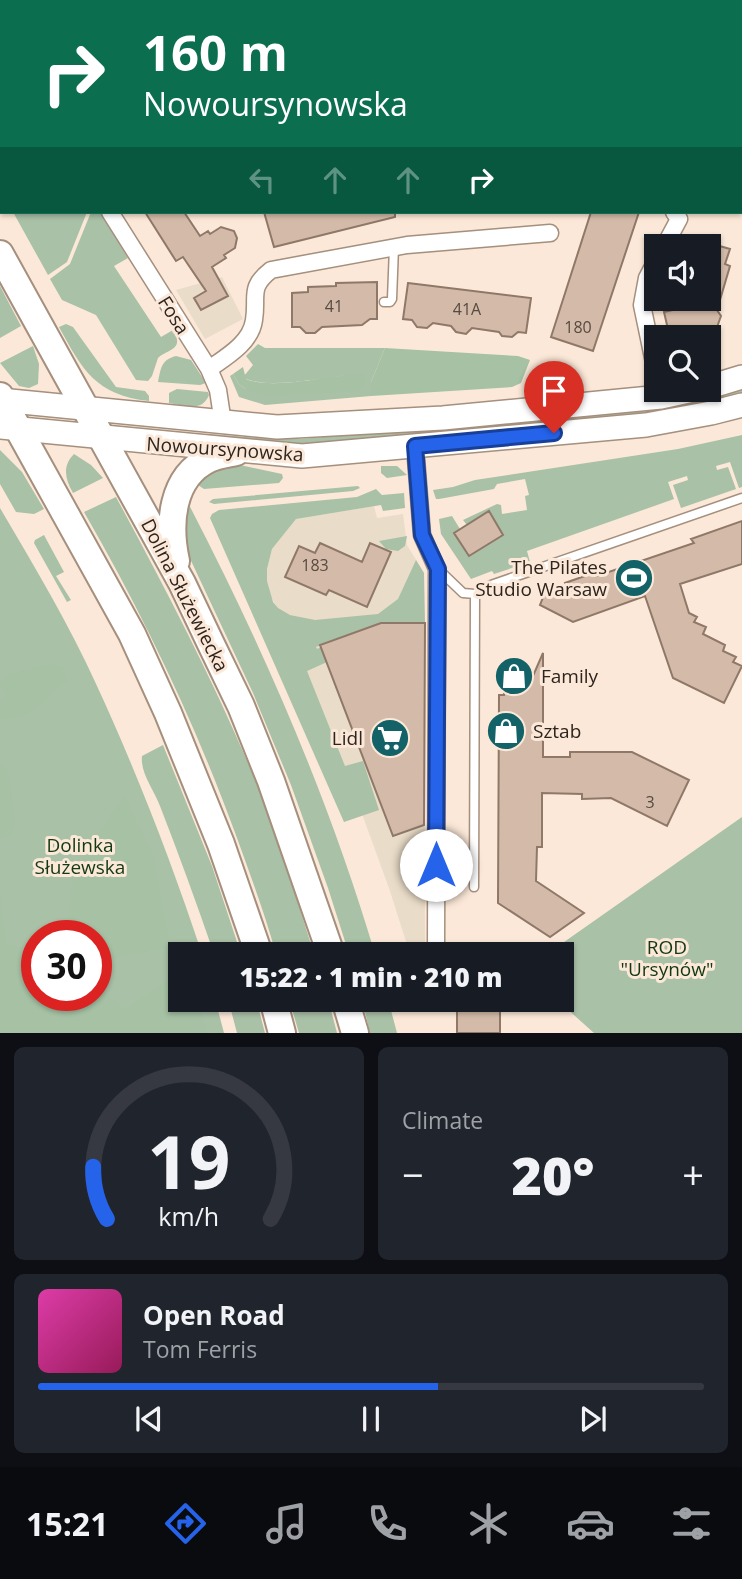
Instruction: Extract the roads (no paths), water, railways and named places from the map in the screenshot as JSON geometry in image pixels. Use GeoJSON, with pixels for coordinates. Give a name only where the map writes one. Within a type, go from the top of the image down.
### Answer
{"type":"FeatureCollection","features":[{"type":"Feature","properties":{"kind":"main road","name":"Dolina Służewiecka"},"geometry":{"type":"LineString","coordinates":[[0,254],[182,583],[241,706],[292,835],[327,942]]}},
{"type":"Feature","properties":{"kind":"main road"},"geometry":{"type":"LineString","coordinates":[[4,410],[132,634],[221,844],[256,942]]}},
{"type":"Feature","properties":{"kind":"main road"},"geometry":{"type":"LineString","coordinates":[[182,583],[172,540],[172,513],[181,486],[198,465],[211,458],[236,452]]}},
{"type":"Feature","properties":{"kind":"main road"},"geometry":{"type":"LineString","coordinates":[[276,1012],[282,1033]]}},
{"type":"Feature","properties":{"kind":"main road"},"geometry":{"type":"LineString","coordinates":[[349,1012],[355,1033]]}},
{"type":"Feature","properties":{"kind":"street","name":"Fosa"},"geometry":{"type":"LineString","coordinates":[[111,214],[209,369],[218,390],[223,423]]}},
{"type":"Feature","properties":{"kind":"street"},"geometry":{"type":"LineString","coordinates":[[671,234],[679,219],[675,214]]}},
{"type":"Feature","properties":{"kind":"street"},"geometry":{"type":"LineString","coordinates":[[209,369],[233,352],[248,336],[254,322],[253,298],[256,287],[261,278],[271,270],[394,247],[550,233]]}},
{"type":"Feature","properties":{"kind":"street"},"geometry":{"type":"LineString","coordinates":[[644,288],[642,305],[646,325]]}},
{"type":"Feature","properties":{"kind":"street"},"geometry":{"type":"LineString","coordinates":[[721,383],[742,377]]}},
{"type":"Feature","properties":{"kind":"street","name":"Nowoursynowska"},"geometry":{"type":"LineString","coordinates":[[4,410],[86,408],[277,427],[443,418],[644,396]]}},
{"type":"Feature","properties":{"kind":"street","name":"Nowoursynowska"},"geometry":{"type":"LineString","coordinates":[[4,410],[102,438],[302,456],[646,425],[742,405]]}},
{"type":"Feature","properties":{"kind":"street"},"geometry":{"type":"LineString","coordinates":[[415,446],[422,535],[438,569],[436,942]]}},
{"type":"Feature","properties":{"kind":"lane"},"geometry":{"type":"LineString","coordinates":[[384,302],[390,302],[392,299],[394,247]]}},
{"type":"Feature","properties":{"kind":"lane"},"geometry":{"type":"LineString","coordinates":[[438,569],[463,593],[475,594],[491,584],[742,498]]}},
{"type":"Feature","properties":{"kind":"lane"},"geometry":{"type":"LineString","coordinates":[[474,887],[475,594]]}},
{"type":"Feature","properties":{"kind":"place","name":"The Pilates Studio Warsaw"},"geometry":{"type":"Point","coordinates":[634,578]}},
{"type":"Feature","properties":{"kind":"place","name":"Family"},"geometry":{"type":"Point","coordinates":[514,676]}},
{"type":"Feature","properties":{"kind":"place","name":"Sztab"},"geometry":{"type":"Point","coordinates":[506,731]}},
{"type":"Feature","properties":{"kind":"place","name":"Lidl"},"geometry":{"type":"Point","coordinates":[390,738]}},
{"type":"Feature","properties":{"kind":"park label","name":"Dolinka Służewska"},"geometry":{"type":"Point","coordinates":[80,856]}},
{"type":"Feature","properties":{"kind":"park label","name":"ROD \"Ursynów\""},"geometry":{"type":"Point","coordinates":[667,958]}}]}
